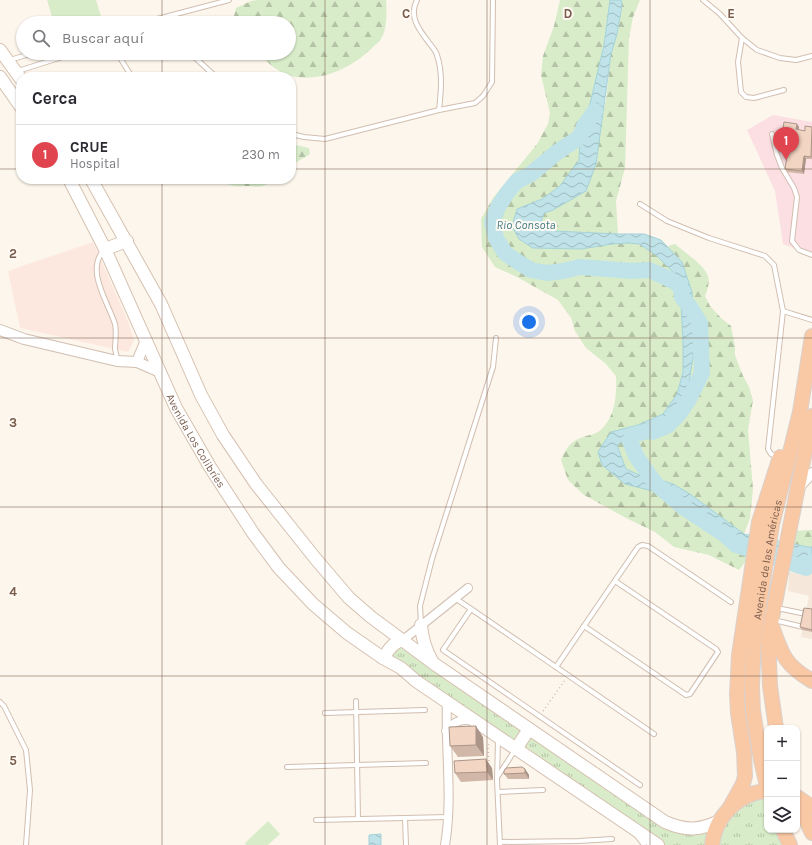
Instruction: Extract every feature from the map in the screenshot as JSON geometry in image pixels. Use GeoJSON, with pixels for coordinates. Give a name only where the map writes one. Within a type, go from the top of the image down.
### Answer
{"type":"FeatureCollection","features":[{"type":"Feature","properties":{"kind":"highway","name":"Avenida de las Américas"},"geometry":{"type":"LineString","coordinates":[[776,725],[770,686],[768,638],[798,488],[810,445],[806,414],[812,336]]}},
{"type":"Feature","properties":{"kind":"highway"},"geometry":{"type":"LineString","coordinates":[[712,845],[714,833],[743,784],[745,776],[744,752],[738,713],[737,674],[739,655],[758,571],[780,457],[806,414]]}},
{"type":"Feature","properties":{"kind":"highway","name":"Avenida de las Américas"},"geometry":{"type":"LineString","coordinates":[[766,524],[806,414]]}},
{"type":"Feature","properties":{"kind":"highway","name":"Avenida de las Américas"},"geometry":{"type":"LineString","coordinates":[[758,571],[752,687],[756,736],[764,779]]}},
{"type":"Feature","properties":{"kind":"highway"},"geometry":{"type":"LineString","coordinates":[[772,616],[779,649],[786,661],[812,681]]}},
{"type":"Feature","properties":{"kind":"highway"},"geometry":{"type":"LineString","coordinates":[[725,815],[745,798],[764,791]]}},
{"type":"Feature","properties":{"kind":"highway"},"geometry":{"type":"LineString","coordinates":[[800,799],[812,807]]}},
{"type":"Feature","properties":{"kind":"highway"},"geometry":{"type":"LineString","coordinates":[[800,807],[812,833]]}},
{"type":"Feature","properties":{"kind":"highway"},"geometry":{"type":"LineString","coordinates":[[784,833],[790,845]]}},
{"type":"Feature","properties":{"kind":"main road"},"geometry":{"type":"LineString","coordinates":[[0,50],[17,72]]}},
{"type":"Feature","properties":{"kind":"main road"},"geometry":{"type":"LineString","coordinates":[[0,77],[16,100]]}},
{"type":"Feature","properties":{"kind":"main road","name":"Avenida Los Colibríes"},"geometry":{"type":"LineString","coordinates":[[72,184],[105,249],[176,408],[210,467],[253,533],[279,568],[313,604],[347,633],[383,658],[401,668],[416,681],[658,845]]}},
{"type":"Feature","properties":{"kind":"main road"},"geometry":{"type":"LineString","coordinates":[[94,184],[161,304],[201,395],[223,435],[256,484],[349,598],[371,617],[433,663],[665,822],[676,827],[699,829],[710,825],[725,815]]}},
{"type":"Feature","properties":{"kind":"main road"},"geometry":{"type":"LineString","coordinates":[[105,249],[127,241]]}},
{"type":"Feature","properties":{"kind":"main road"},"geometry":{"type":"LineString","coordinates":[[421,625],[422,639],[426,652],[433,663]]}},
{"type":"Feature","properties":{"kind":"main road"},"geometry":{"type":"LineString","coordinates":[[383,658],[393,644],[403,640]]}},
{"type":"Feature","properties":{"kind":"main road"},"geometry":{"type":"LineString","coordinates":[[516,749],[529,729]]}},
{"type":"Feature","properties":{"kind":"street"},"geometry":{"type":"LineString","coordinates":[[0,330],[24,339],[117,361],[137,362],[160,372]]}},
{"type":"Feature","properties":{"kind":"street"},"geometry":{"type":"LineString","coordinates":[[137,362],[146,340]]}},
{"type":"Feature","properties":{"kind":"street"},"geometry":{"type":"LineString","coordinates":[[798,488],[812,473]]}},
{"type":"Feature","properties":{"kind":"street"},"geometry":{"type":"LineString","coordinates":[[403,640],[468,588]]}},
{"type":"Feature","properties":{"kind":"street"},"geometry":{"type":"LineString","coordinates":[[445,845],[448,832],[446,732],[447,702]]}},
{"type":"Feature","properties":{"kind":"street"},"geometry":{"type":"LineString","coordinates":[[446,732],[451,725],[458,720],[467,719],[475,721]]}},
{"type":"Feature","properties":{"kind":"lane"},"geometry":{"type":"LineString","coordinates":[[168,16],[229,0]]}},
{"type":"Feature","properties":{"kind":"lane"},"geometry":{"type":"LineString","coordinates":[[417,0],[414,6],[414,16],[418,29],[437,53],[441,73],[439,110]]}},
{"type":"Feature","properties":{"kind":"lane"},"geometry":{"type":"LineString","coordinates":[[296,135],[325,139],[439,110],[475,103],[484,96],[492,82],[493,0]]}},
{"type":"Feature","properties":{"kind":"lane"},"geometry":{"type":"LineString","coordinates":[[703,0],[720,14],[742,38],[757,50],[780,58],[796,60],[812,56]]}},
{"type":"Feature","properties":{"kind":"lane"},"geometry":{"type":"LineString","coordinates":[[742,38],[738,62],[741,92],[746,97],[754,98],[784,90]]}},
{"type":"Feature","properties":{"kind":"lane"},"geometry":{"type":"LineString","coordinates":[[8,61],[16,58]]}},
{"type":"Feature","properties":{"kind":"lane"},"geometry":{"type":"LineString","coordinates":[[26,72],[55,60]]}},
{"type":"Feature","properties":{"kind":"lane"},"geometry":{"type":"LineString","coordinates":[[122,60],[129,72]]}},
{"type":"Feature","properties":{"kind":"lane"},"geometry":{"type":"LineString","coordinates":[[198,60],[211,72]]}},
{"type":"Feature","properties":{"kind":"lane"},"geometry":{"type":"LineString","coordinates":[[772,134],[782,168],[794,188],[797,197],[792,241],[799,250],[812,255]]}},
{"type":"Feature","properties":{"kind":"lane"},"geometry":{"type":"LineString","coordinates":[[640,204],[667,221],[709,238],[765,256],[774,265],[784,311],[768,448],[771,454],[780,457]]}},
{"type":"Feature","properties":{"kind":"lane"},"geometry":{"type":"LineString","coordinates":[[105,249],[99,255],[96,270],[105,302],[115,325],[115,349],[117,361]]}},
{"type":"Feature","properties":{"kind":"lane"},"geometry":{"type":"LineString","coordinates":[[784,311],[812,320]]}},
{"type":"Feature","properties":{"kind":"lane"},"geometry":{"type":"LineString","coordinates":[[421,625],[420,606],[432,559],[493,367],[496,338]]}},
{"type":"Feature","properties":{"kind":"lane"},"geometry":{"type":"LineString","coordinates":[[556,667],[638,547],[642,545],[648,546],[731,602]]}},
{"type":"Feature","properties":{"kind":"lane"},"geometry":{"type":"LineString","coordinates":[[584,626],[686,695],[690,694],[718,652],[716,649],[615,581]]}},
{"type":"Feature","properties":{"kind":"lane"},"geometry":{"type":"LineString","coordinates":[[455,598],[654,734]]}},
{"type":"Feature","properties":{"kind":"lane"},"geometry":{"type":"LineString","coordinates":[[471,609],[443,650],[640,784]]}},
{"type":"Feature","properties":{"kind":"lane"},"geometry":{"type":"LineString","coordinates":[[772,616],[806,614]]}},
{"type":"Feature","properties":{"kind":"lane"},"geometry":{"type":"LineString","coordinates":[[772,616],[803,626]]}},
{"type":"Feature","properties":{"kind":"lane"},"geometry":{"type":"LineString","coordinates":[[356,701],[358,819]]}},
{"type":"Feature","properties":{"kind":"lane"},"geometry":{"type":"LineString","coordinates":[[0,702],[4,706],[26,750],[30,790],[26,845]]}},
{"type":"Feature","properties":{"kind":"lane"},"geometry":{"type":"LineString","coordinates":[[325,713],[425,710]]}},
{"type":"Feature","properties":{"kind":"lane"},"geometry":{"type":"LineString","coordinates":[[498,736],[497,776],[500,843],[579,843],[612,840]]}},
{"type":"Feature","properties":{"kind":"lane"},"geometry":{"type":"LineString","coordinates":[[497,776],[516,749]]}},
{"type":"Feature","properties":{"kind":"lane"},"geometry":{"type":"LineString","coordinates":[[287,767],[426,763]]}},
{"type":"Feature","properties":{"kind":"lane"},"geometry":{"type":"LineString","coordinates":[[498,792],[543,790]]}},
{"type":"Feature","properties":{"kind":"lane"},"geometry":{"type":"LineString","coordinates":[[316,820],[448,817]]}},
{"type":"Feature","properties":{"kind":"lane"},"geometry":{"type":"LineString","coordinates":[[405,818],[406,845]]}},
{"type":"Feature","properties":{"kind":"lane"},"geometry":{"type":"LineString","coordinates":[[634,830],[644,845]]}},
{"type":"Feature","properties":{"kind":"path"},"geometry":{"type":"LineString","coordinates":[[540,716],[568,675]]}},
{"type":"Feature","properties":{"kind":"path"},"geometry":{"type":"LineString","coordinates":[[482,763],[489,762],[488,746],[498,736]]}},
{"type":"Feature","properties":{"kind":"shaded area"},"geometry":{"type":"Polygon","coordinates":[[[773,115],[812,122],[812,255],[783,244],[775,191],[747,130],[773,115]]]}},
{"type":"Feature","properties":{"kind":"shaded area"},"geometry":{"type":"Polygon","coordinates":[[[93,242],[129,324],[134,340],[128,352],[20,328],[8,271],[93,242]]]}},
{"type":"Feature","properties":{"kind":"shaded area"},"geometry":{"type":"Polygon","coordinates":[[[789,572],[812,574],[812,639],[801,637],[809,596],[788,591],[789,572]]]}},
{"type":"Feature","properties":{"kind":"green space"},"geometry":{"type":"Polygon","coordinates":[[[47,0],[96,0],[101,16],[52,16],[47,0]]]}},
{"type":"Feature","properties":{"kind":"green space"},"geometry":{"type":"Polygon","coordinates":[[[386,0],[384,31],[381,39],[364,56],[344,68],[322,76],[310,78],[296,76],[296,72],[282,72],[266,60],[296,60],[296,16],[234,16],[236,8],[251,1],[386,0]]]}},
{"type":"Feature","properties":{"kind":"green space"},"geometry":{"type":"Polygon","coordinates":[[[560,0],[610,0],[604,45],[589,108],[580,137],[579,160],[560,186],[542,199],[517,209],[533,248],[581,249],[612,244],[639,244],[656,255],[673,272],[680,285],[683,341],[683,372],[677,394],[663,414],[638,425],[611,432],[602,465],[625,484],[668,495],[681,500],[722,527],[751,549],[750,556],[739,570],[709,555],[674,547],[655,532],[584,495],[568,480],[561,460],[568,447],[573,442],[598,432],[608,421],[614,407],[616,376],[605,363],[586,348],[575,331],[571,318],[558,300],[517,277],[495,267],[482,247],[481,219],[493,198],[537,144],[548,124],[550,113],[541,75],[543,56],[554,26],[560,0]]]}},
{"type":"Feature","properties":{"kind":"green space"},"geometry":{"type":"Polygon","coordinates":[[[621,0],[640,0],[633,17],[629,38],[625,168],[616,201],[618,234],[555,231],[540,225],[544,213],[553,210],[600,127],[606,99],[611,54],[617,34],[622,5],[621,0]]]}},
{"type":"Feature","properties":{"kind":"green space"},"geometry":{"type":"Polygon","coordinates":[[[296,145],[309,148],[310,154],[296,163],[296,145]]]}},
{"type":"Feature","properties":{"kind":"green space"},"geometry":{"type":"Polygon","coordinates":[[[227,184],[266,184],[259,187],[233,186],[227,184]]]}},
{"type":"Feature","properties":{"kind":"green space"},"geometry":{"type":"Polygon","coordinates":[[[675,244],[704,268],[708,275],[708,284],[705,296],[710,306],[731,326],[735,346],[735,355],[753,400],[748,430],[753,489],[750,518],[744,534],[690,494],[655,478],[637,474],[626,469],[617,445],[632,435],[653,432],[667,426],[695,344],[692,292],[682,262],[668,248],[670,245],[675,244]]]}},
{"type":"Feature","properties":{"kind":"green space"},"geometry":{"type":"Polygon","coordinates":[[[812,530],[812,547],[789,543],[792,531],[812,530]]]}},
{"type":"Feature","properties":{"kind":"green space"},"geometry":{"type":"Polygon","coordinates":[[[785,558],[812,562],[812,569],[783,567],[785,558]]]}},
{"type":"Feature","properties":{"kind":"green space"},"geometry":{"type":"Polygon","coordinates":[[[398,641],[665,822],[699,829],[764,792],[764,833],[778,833],[783,845],[658,845],[383,658],[398,641]]]}},
{"type":"Feature","properties":{"kind":"green space"},"geometry":{"type":"Polygon","coordinates":[[[268,821],[280,834],[268,845],[246,845],[245,843],[268,821]]]}},
{"type":"Feature","properties":{"kind":"water","name":"Rio Consota"},"geometry":{"type":"Polygon","coordinates":[[[610,0],[621,0],[622,5],[617,34],[611,54],[596,164],[586,191],[553,210],[544,213],[540,225],[555,231],[644,234],[661,240],[682,262],[692,292],[695,344],[687,395],[679,414],[667,426],[653,432],[632,435],[617,445],[626,469],[637,474],[673,484],[690,494],[744,534],[812,547],[812,562],[801,561],[751,549],[722,527],[681,500],[668,495],[625,484],[602,465],[598,452],[611,432],[638,425],[663,414],[677,394],[683,372],[680,285],[673,272],[656,255],[639,244],[612,244],[581,249],[533,248],[519,239],[512,226],[517,209],[542,199],[560,186],[579,160],[580,137],[589,108],[604,45],[610,0]]]}},
{"type":"Feature","properties":{"kind":"water"},"geometry":{"type":"Polygon","coordinates":[[[381,834],[381,845],[369,845],[369,835],[381,834]]]}},
{"type":"Feature","properties":{"kind":"building"},"geometry":{"type":"Polygon","coordinates":[[[784,122],[797,124],[796,129],[805,131],[805,126],[812,127],[811,157],[804,156],[802,171],[785,169],[788,149],[780,148],[784,122]]]}},
{"type":"Feature","properties":{"kind":"building"},"geometry":{"type":"Polygon","coordinates":[[[804,608],[812,609],[812,630],[800,627],[804,608]]]}},
{"type":"Feature","properties":{"kind":"building"},"geometry":{"type":"Polygon","coordinates":[[[476,726],[476,745],[450,746],[449,727],[476,726]]]}},
{"type":"Feature","properties":{"kind":"building"},"geometry":{"type":"Polygon","coordinates":[[[486,759],[487,772],[455,773],[454,761],[486,759]]]}},
{"type":"Feature","properties":{"kind":"building"},"geometry":{"type":"Polygon","coordinates":[[[522,767],[525,769],[525,773],[504,774],[506,768],[522,767]]]}},
{"type":"Feature","properties":{"kind":"waterway"},"geometry":{"type":"LineString","coordinates":[[595,111],[584,126],[580,137],[556,153],[531,174],[517,181],[507,193],[498,207],[492,222],[496,238],[505,253],[531,270],[547,273],[580,267],[632,271],[649,270],[680,285],[682,297],[700,323],[702,373],[688,401],[679,414],[667,426],[653,432],[648,431],[632,435],[630,441],[636,456],[655,483],[683,507],[724,534],[736,545],[806,568],[812,562]]}},
{"type":"Feature","properties":{"kind":"place","name":"CRUE"},"geometry":{"type":"Point","coordinates":[786,160]}}]}
